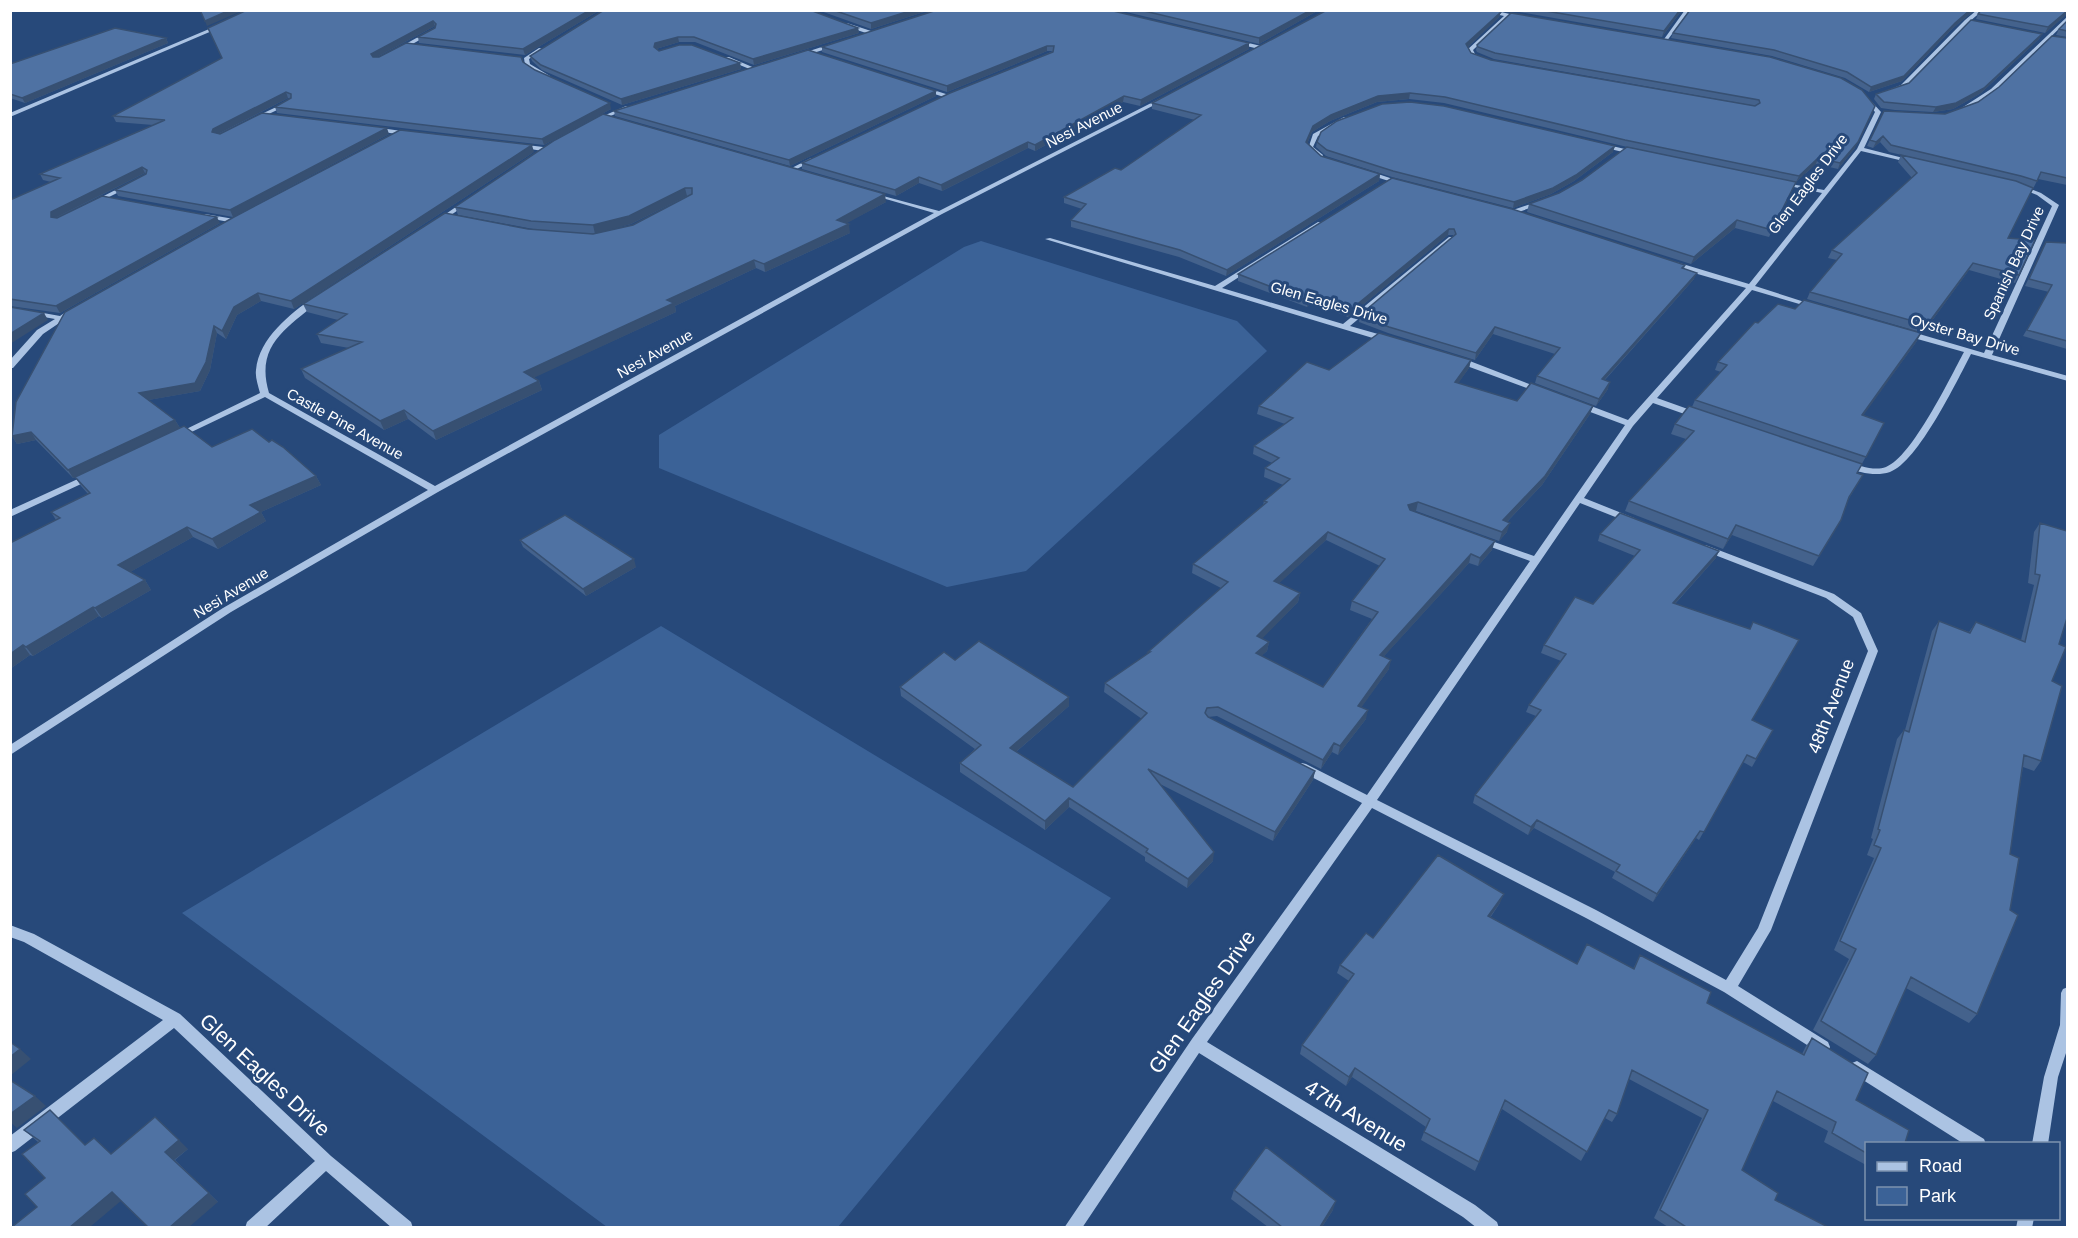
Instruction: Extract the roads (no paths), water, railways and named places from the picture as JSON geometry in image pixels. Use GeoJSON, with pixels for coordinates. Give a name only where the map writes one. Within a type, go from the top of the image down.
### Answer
{"type":"FeatureCollection","features":[{"type":"Feature","properties":{"kind":"street"},"geometry":{"type":"LineString","coordinates":[[1480,10],[1530,18]]}},
{"type":"Feature","properties":{"kind":"street"},"geometry":{"type":"LineString","coordinates":[[1664,41],[1688,10]]}},
{"type":"Feature","properties":{"kind":"street"},"geometry":{"type":"LineString","coordinates":[[1884,92],[1903,86],[1967,21],[1981,10]]}},
{"type":"Feature","properties":{"kind":"street"},"geometry":{"type":"LineString","coordinates":[[1492,62],[1473,55],[1470,50],[1508,15]]}},
{"type":"Feature","properties":{"kind":"street"},"geometry":{"type":"LineString","coordinates":[[1956,113],[1993,90],[2067,17]]}},
{"type":"Feature","properties":{"kind":"street"},"geometry":{"type":"LineString","coordinates":[[1967,21],[1978,23]]}},
{"type":"Feature","properties":{"kind":"street"},"geometry":{"type":"LineString","coordinates":[[10,115],[227,23]]}},
{"type":"Feature","properties":{"kind":"street"},"geometry":{"type":"LineString","coordinates":[[843,23],[872,33]]}},
{"type":"Feature","properties":{"kind":"street"},"geometry":{"type":"LineString","coordinates":[[388,55],[434,30]]}},
{"type":"Feature","properties":{"kind":"street"},"geometry":{"type":"LineString","coordinates":[[862,36],[883,30]]}},
{"type":"Feature","properties":{"kind":"street"},"geometry":{"type":"LineString","coordinates":[[2036,34],[2057,39]]}},
{"type":"Feature","properties":{"kind":"street"},"geometry":{"type":"LineString","coordinates":[[1224,39],[1259,47]]}},
{"type":"Feature","properties":{"kind":"street"},"geometry":{"type":"LineString","coordinates":[[1652,39],[1675,43]]}},
{"type":"Feature","properties":{"kind":"street"},"geometry":{"type":"LineString","coordinates":[[1248,53],[1269,42]]}},
{"type":"Feature","properties":{"kind":"street"},"geometry":{"type":"LineString","coordinates":[[514,58],[526,59],[551,43]]}},
{"type":"Feature","properties":{"kind":"street"},"geometry":{"type":"LineString","coordinates":[[788,59],[841,43]]}},
{"type":"Feature","properties":{"kind":"street"},"geometry":{"type":"LineString","coordinates":[[408,45],[419,46]]}},
{"type":"Feature","properties":{"kind":"street"},"geometry":{"type":"LineString","coordinates":[[810,52],[820,56]]}},
{"type":"Feature","properties":{"kind":"street"},"geometry":{"type":"LineString","coordinates":[[724,57],[754,69]]}},
{"type":"Feature","properties":{"kind":"street"},"geometry":{"type":"LineString","coordinates":[[526,59],[528,65],[538,73],[560,82]]}},
{"type":"Feature","properties":{"kind":"street"},"geometry":{"type":"LineString","coordinates":[[743,72],[766,66]]}},
{"type":"Feature","properties":{"kind":"street","name":"Glen Eagles Drive"},"geometry":{"type":"LineString","coordinates":[[1072,1227],[1630,424],[1750,288],[1860,149],[1884,113],[1871,96],[1849,85]]}},
{"type":"Feature","properties":{"kind":"street"},"geometry":{"type":"LineString","coordinates":[[915,86],[947,96]]}},
{"type":"Feature","properties":{"kind":"street"},"geometry":{"type":"LineString","coordinates":[[936,101],[957,92]]}},
{"type":"Feature","properties":{"kind":"street","name":"Nesi Avenue"},"geometry":{"type":"LineString","coordinates":[[10,751],[227,610],[435,490],[940,213],[1175,92]]}},
{"type":"Feature","properties":{"kind":"street"},"geometry":{"type":"LineString","coordinates":[[246,124],[289,102]]}},
{"type":"Feature","properties":{"kind":"street"},"geometry":{"type":"LineString","coordinates":[[612,104],[622,109]]}},
{"type":"Feature","properties":{"kind":"street"},"geometry":{"type":"LineString","coordinates":[[584,127],[633,105]]}},
{"type":"Feature","properties":{"kind":"street"},"geometry":{"type":"LineString","coordinates":[[263,115],[275,117]]}},
{"type":"Feature","properties":{"kind":"street"},"geometry":{"type":"LineString","coordinates":[[1323,159],[1310,148],[1315,135],[1352,116]]}},
{"type":"Feature","properties":{"kind":"street"},"geometry":{"type":"LineString","coordinates":[[602,117],[613,120]]}},
{"type":"Feature","properties":{"kind":"street"},"geometry":{"type":"LineString","coordinates":[[370,129],[417,135]]}},
{"type":"Feature","properties":{"kind":"street"},"geometry":{"type":"LineString","coordinates":[[381,141],[400,133]]}},
{"type":"Feature","properties":{"kind":"street"},"geometry":{"type":"LineString","coordinates":[[1589,142],[1645,155]]}},
{"type":"Feature","properties":{"kind":"street"},"geometry":{"type":"LineString","coordinates":[[533,156],[551,144]]}},
{"type":"Feature","properties":{"kind":"street"},"geometry":{"type":"LineString","coordinates":[[508,145],[543,149]]}},
{"type":"Feature","properties":{"kind":"street"},"geometry":{"type":"LineString","coordinates":[[1860,149],[1926,164]]}},
{"type":"Feature","properties":{"kind":"street"},"geometry":{"type":"LineString","coordinates":[[1614,157],[1623,150]]}},
{"type":"Feature","properties":{"kind":"street"},"geometry":{"type":"LineString","coordinates":[[789,171],[820,156]]}},
{"type":"Feature","properties":{"kind":"street"},"geometry":{"type":"LineString","coordinates":[[778,167],[800,174]]}},
{"type":"Feature","properties":{"kind":"street"},"geometry":{"type":"LineString","coordinates":[[1356,169],[1412,186]]}},
{"type":"Feature","properties":{"kind":"street"},"geometry":{"type":"LineString","coordinates":[[1380,186],[1389,180]]}},
{"type":"Feature","properties":{"kind":"street"},"geometry":{"type":"LineString","coordinates":[[1769,180],[1825,192]]}},
{"type":"Feature","properties":{"kind":"street"},"geometry":{"type":"LineString","coordinates":[[86,207],[136,182]]}},
{"type":"Feature","properties":{"kind":"street","name":"Spanish Bay Drive"},"geometry":{"type":"LineString","coordinates":[[1987,356],[2056,205],[2038,194],[2007,183]]}},
{"type":"Feature","properties":{"kind":"street"},"geometry":{"type":"LineString","coordinates":[[865,192],[940,213]]}},
{"type":"Feature","properties":{"kind":"street"},"geometry":{"type":"LineString","coordinates":[[436,223],[475,196]]}},
{"type":"Feature","properties":{"kind":"street"},"geometry":{"type":"LineString","coordinates":[[1513,212],[1554,197]]}},
{"type":"Feature","properties":{"kind":"street"},"geometry":{"type":"LineString","coordinates":[[105,198],[116,200]]}},
{"type":"Feature","properties":{"kind":"street"},"geometry":{"type":"LineString","coordinates":[[1490,206],[1530,218]]}},
{"type":"Feature","properties":{"kind":"street"},"geometry":{"type":"LineString","coordinates":[[198,215],[234,221]]}},
{"type":"Feature","properties":{"kind":"street"},"geometry":{"type":"LineString","coordinates":[[223,227],[243,216]]}},
{"type":"Feature","properties":{"kind":"street"},"geometry":{"type":"LineString","coordinates":[[1215,289],[1331,216]]}},
{"type":"Feature","properties":{"kind":"street"},"geometry":{"type":"LineString","coordinates":[[446,217],[457,219]]}},
{"type":"Feature","properties":{"kind":"street"},"geometry":{"type":"LineString","coordinates":[[1344,327],[1451,238]]}},
{"type":"Feature","properties":{"kind":"street","name":"Glen Eagles Drive"},"geometry":{"type":"LineString","coordinates":[[1048,239],[1401,343]]}},
{"type":"Feature","properties":{"kind":"street"},"geometry":{"type":"LineString","coordinates":[[1661,260],[1820,308]]}},
{"type":"Feature","properties":{"kind":"street","name":"Castle Pine Avenue"},"geometry":{"type":"LineString","coordinates":[[322,296],[303,308],[283,328],[266,351],[260,371],[265,394],[435,490]]}},
{"type":"Feature","properties":{"kind":"street"},"geometry":{"type":"LineString","coordinates":[[10,366],[40,332],[81,307]]}},
{"type":"Feature","properties":{"kind":"street"},"geometry":{"type":"LineString","coordinates":[[10,309],[61,318]]}},
{"type":"Feature","properties":{"kind":"street","name":"Oyster Bay Drive"},"geometry":{"type":"LineString","coordinates":[[1900,331],[2067,379]]}},
{"type":"Feature","properties":{"kind":"street"},"geometry":{"type":"LineString","coordinates":[[1839,463],[1861,470],[1882,471],[1894,467],[1918,437],[1969,351]]}},
{"type":"Feature","properties":{"kind":"street"},"geometry":{"type":"LineString","coordinates":[[1447,356],[1555,396]]}},
{"type":"Feature","properties":{"kind":"street"},"geometry":{"type":"LineString","coordinates":[[170,439],[265,394]]}},
{"type":"Feature","properties":{"kind":"street"},"geometry":{"type":"LineString","coordinates":[[1651,399],[1701,417]]}},
{"type":"Feature","properties":{"kind":"street"},"geometry":{"type":"LineString","coordinates":[[1576,404],[1630,424]]}},
{"type":"Feature","properties":{"kind":"street"},"geometry":{"type":"LineString","coordinates":[[11,513],[96,473]]}},
{"type":"Feature","properties":{"kind":"street"},"geometry":{"type":"LineString","coordinates":[[1578,499],[1643,524]]}},
{"type":"Feature","properties":{"kind":"street"},"geometry":{"type":"LineString","coordinates":[[1468,536],[1536,560]]}},
{"type":"Feature","properties":{"kind":"street","name":"48th Avenue"},"geometry":{"type":"LineString","coordinates":[[1696,544],[1830,596],[1857,615],[1874,651],[1764,930],[1729,988]]}},
{"type":"Feature","properties":{"kind":"street"},"geometry":{"type":"LineString","coordinates":[[1296,764],[1591,914],[1729,988],[1977,1142]]}},
{"type":"Feature","properties":{"kind":"street","name":"Glen Eagles Drive"},"geometry":{"type":"LineString","coordinates":[[10,932],[29,938],[175,1019],[326,1161],[405,1227]]}},
{"type":"Feature","properties":{"kind":"street"},"geometry":{"type":"LineString","coordinates":[[2040,1142],[2051,1077],[2067,1025],[2067,993]]}},
{"type":"Feature","properties":{"kind":"street","name":"Glen Eagles Drive"},"geometry":{"type":"LineString","coordinates":[[10,1146],[175,1019]]}},
{"type":"Feature","properties":{"kind":"street","name":"47th Avenue"},"geometry":{"type":"LineString","coordinates":[[1197,1044],[1469,1211],[1491,1227]]}},
{"type":"Feature","properties":{"kind":"street","name":"Glen Eagles Drive"},"geometry":{"type":"LineString","coordinates":[[253,1227],[326,1161]]}}]}
